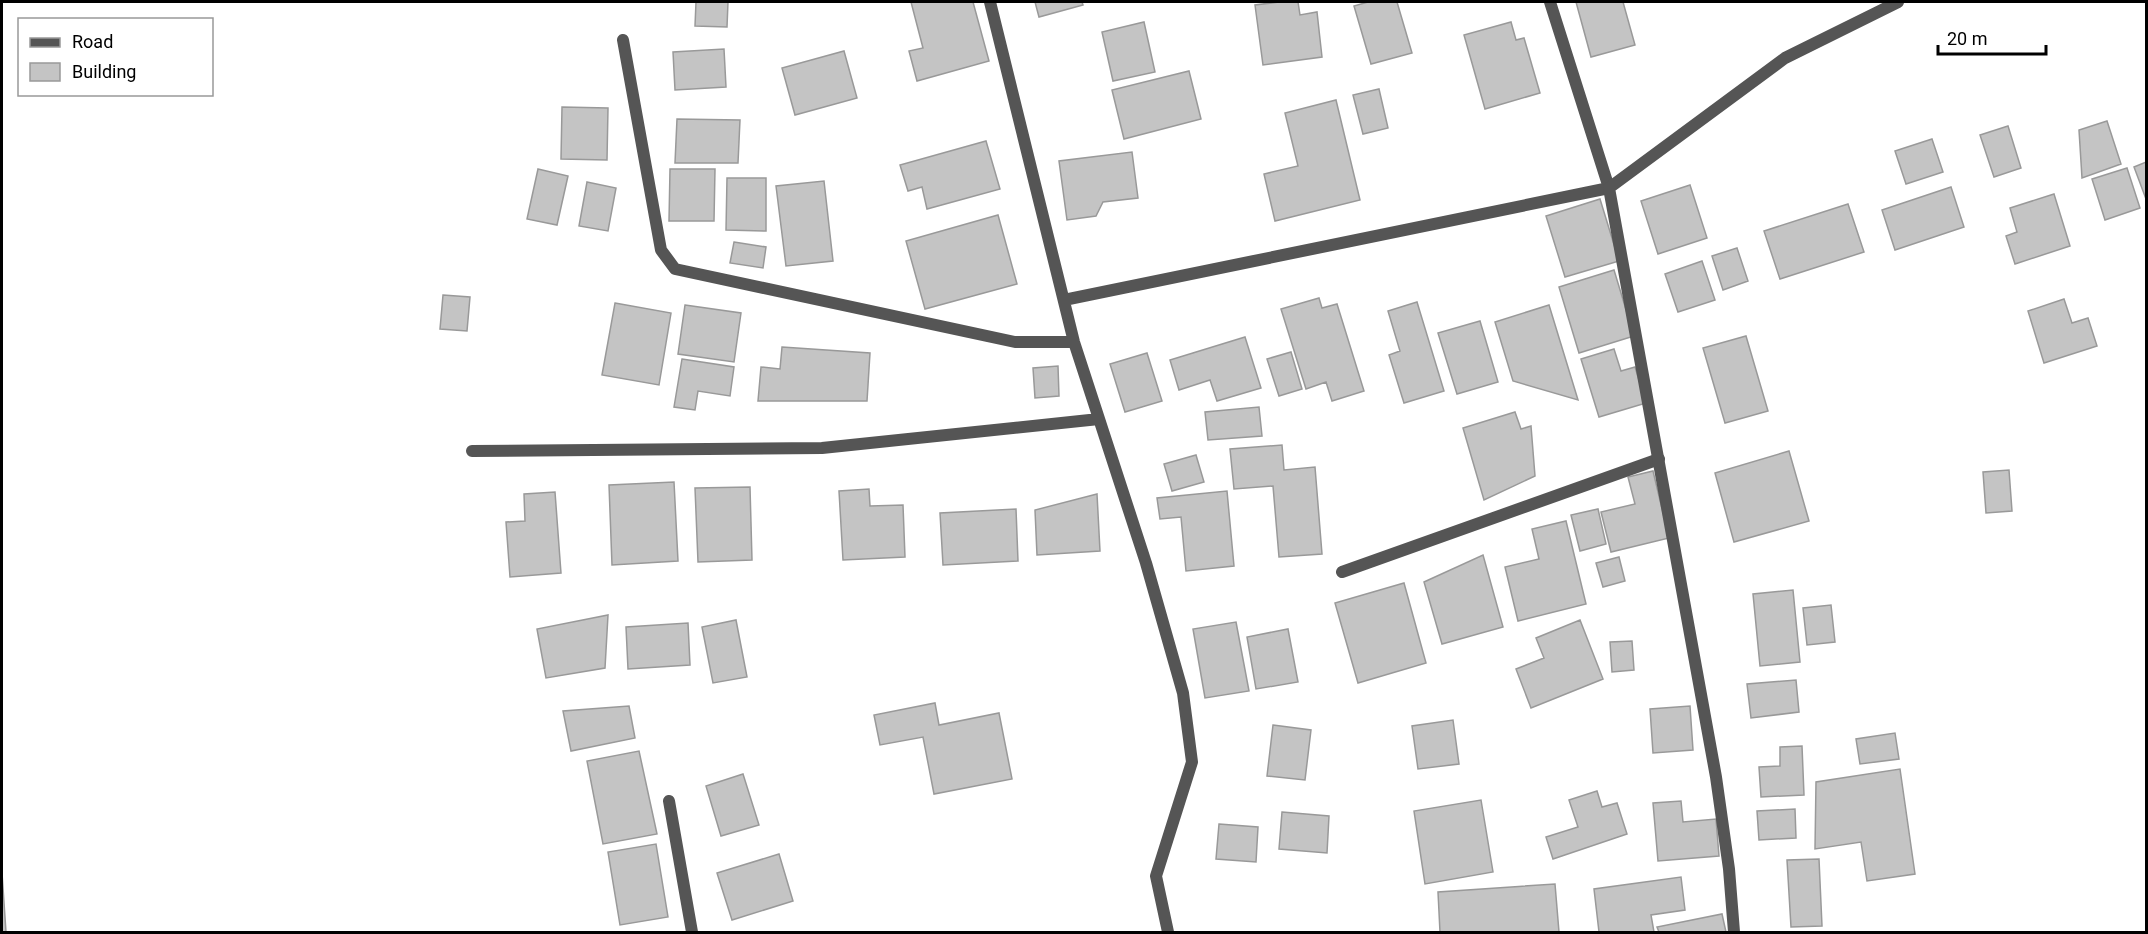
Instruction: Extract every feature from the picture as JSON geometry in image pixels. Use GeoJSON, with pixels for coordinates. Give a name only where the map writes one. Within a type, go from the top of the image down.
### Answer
{"type":"FeatureCollection","features":[{"type":"Feature","properties":{"kind":"street"},"geometry":{"type":"LineString","coordinates":[[990,2],[1074,342],[1146,563],[1184,693],[1192,762],[1156,876],[1168,933]]}},
{"type":"Feature","properties":{"kind":"street"},"geometry":{"type":"LineString","coordinates":[[1550,2],[1609,188],[1716,777],[1729,869],[1734,933]]}},
{"type":"Feature","properties":{"kind":"street"},"geometry":{"type":"LineString","coordinates":[[1064,300],[1609,188],[1785,58],[1898,2]]}},
{"type":"Feature","properties":{"kind":"street"},"geometry":{"type":"LineString","coordinates":[[623,40],[661,250],[675,269],[1015,342],[1074,342]]}},
{"type":"Feature","properties":{"kind":"street"},"geometry":{"type":"LineString","coordinates":[[472,450],[822,448],[1099,420]]}},
{"type":"Feature","properties":{"kind":"street"},"geometry":{"type":"LineString","coordinates":[[1342,572],[1659,459]]}},
{"type":"Feature","properties":{"kind":"street"},"geometry":{"type":"LineString","coordinates":[[669,801],[692,933]]}},
{"type":"Feature","properties":{"kind":"building"},"geometry":{"type":"Polygon","coordinates":[[[696,2],[728,2],[727,27],[695,26],[696,2]]]}},
{"type":"Feature","properties":{"kind":"building"},"geometry":{"type":"Polygon","coordinates":[[[911,2],[973,2],[989,61],[917,81],[909,51],[923,48],[911,2]]]}},
{"type":"Feature","properties":{"kind":"building"},"geometry":{"type":"Polygon","coordinates":[[[1035,2],[1082,2],[1083,5],[1039,17],[1035,2]]]}},
{"type":"Feature","properties":{"kind":"building"},"geometry":{"type":"Polygon","coordinates":[[[1298,2],[1300,15],[1317,12],[1322,57],[1263,65],[1255,5],[1298,2]]]}},
{"type":"Feature","properties":{"kind":"building"},"geometry":{"type":"Polygon","coordinates":[[[1368,2],[1397,2],[1412,53],[1371,64],[1354,6],[1368,2]]]}},
{"type":"Feature","properties":{"kind":"building"},"geometry":{"type":"Polygon","coordinates":[[[1576,2],[1623,2],[1635,45],[1591,57],[1576,2]]]}},
{"type":"Feature","properties":{"kind":"building"},"geometry":{"type":"Polygon","coordinates":[[[1144,22],[1155,72],[1113,81],[1102,32],[1144,22]]]}},
{"type":"Feature","properties":{"kind":"building"},"geometry":{"type":"Polygon","coordinates":[[[1511,22],[1516,40],[1524,38],[1540,93],[1485,109],[1464,35],[1511,22]]]}},
{"type":"Feature","properties":{"kind":"building"},"geometry":{"type":"Polygon","coordinates":[[[724,49],[726,87],[675,90],[673,52],[724,49]]]}},
{"type":"Feature","properties":{"kind":"building"},"geometry":{"type":"Polygon","coordinates":[[[844,51],[857,98],[795,115],[782,68],[844,51]]]}},
{"type":"Feature","properties":{"kind":"building"},"geometry":{"type":"Polygon","coordinates":[[[1189,71],[1201,119],[1124,139],[1112,90],[1189,71]]]}},
{"type":"Feature","properties":{"kind":"building"},"geometry":{"type":"Polygon","coordinates":[[[1379,89],[1388,128],[1363,134],[1353,95],[1379,89]]]}},
{"type":"Feature","properties":{"kind":"building"},"geometry":{"type":"Polygon","coordinates":[[[1336,100],[1360,200],[1275,221],[1264,174],[1298,166],[1285,113],[1336,100]]]}},
{"type":"Feature","properties":{"kind":"building"},"geometry":{"type":"Polygon","coordinates":[[[562,107],[608,108],[607,160],[561,159],[562,107]]]}},
{"type":"Feature","properties":{"kind":"building"},"geometry":{"type":"Polygon","coordinates":[[[677,119],[740,120],[738,163],[675,163],[677,119]]]}},
{"type":"Feature","properties":{"kind":"building"},"geometry":{"type":"Polygon","coordinates":[[[2107,121],[2121,164],[2082,178],[2079,130],[2107,121]]]}},
{"type":"Feature","properties":{"kind":"building"},"geometry":{"type":"Polygon","coordinates":[[[2008,126],[2021,168],[1994,177],[1980,135],[2008,126]]]}},
{"type":"Feature","properties":{"kind":"building"},"geometry":{"type":"Polygon","coordinates":[[[1932,139],[1943,172],[1906,184],[1895,151],[1932,139]]]}},
{"type":"Feature","properties":{"kind":"building"},"geometry":{"type":"Polygon","coordinates":[[[986,141],[1000,189],[927,209],[922,187],[908,191],[900,165],[986,141]]]}},
{"type":"Feature","properties":{"kind":"building"},"geometry":{"type":"Polygon","coordinates":[[[1132,152],[1138,198],[1103,202],[1096,216],[1067,220],[1059,161],[1132,152]]]}},
{"type":"Feature","properties":{"kind":"building"},"geometry":{"type":"Polygon","coordinates":[[[2146,162],[2146,199],[2134,167],[2146,162]]]}},
{"type":"Feature","properties":{"kind":"building"},"geometry":{"type":"Polygon","coordinates":[[[2127,168],[2140,208],[2105,220],[2092,179],[2127,168]]]}},
{"type":"Feature","properties":{"kind":"building"},"geometry":{"type":"Polygon","coordinates":[[[538,169],[568,176],[557,225],[527,219],[538,169]]]}},
{"type":"Feature","properties":{"kind":"building"},"geometry":{"type":"Polygon","coordinates":[[[670,169],[715,169],[714,221],[669,221],[670,169]]]}},
{"type":"Feature","properties":{"kind":"building"},"geometry":{"type":"Polygon","coordinates":[[[727,178],[766,178],[766,231],[726,230],[727,178]]]}},
{"type":"Feature","properties":{"kind":"building"},"geometry":{"type":"Polygon","coordinates":[[[824,181],[833,261],[786,266],[776,186],[824,181]]]}},
{"type":"Feature","properties":{"kind":"building"},"geometry":{"type":"Polygon","coordinates":[[[587,182],[616,188],[608,231],[579,226],[587,182]]]}},
{"type":"Feature","properties":{"kind":"building"},"geometry":{"type":"Polygon","coordinates":[[[1690,185],[1707,238],[1658,254],[1641,201],[1690,185]]]}},
{"type":"Feature","properties":{"kind":"building"},"geometry":{"type":"Polygon","coordinates":[[[1951,187],[1964,227],[1895,250],[1882,210],[1951,187]]]}},
{"type":"Feature","properties":{"kind":"building"},"geometry":{"type":"Polygon","coordinates":[[[2054,194],[2070,246],[2015,264],[2006,236],[2017,232],[2010,208],[2054,194]]]}},
{"type":"Feature","properties":{"kind":"building"},"geometry":{"type":"Polygon","coordinates":[[[1600,199],[1619,261],[1565,277],[1546,216],[1600,199]]]}},
{"type":"Feature","properties":{"kind":"building"},"geometry":{"type":"Polygon","coordinates":[[[1848,204],[1864,252],[1780,279],[1764,231],[1848,204]]]}},
{"type":"Feature","properties":{"kind":"building"},"geometry":{"type":"Polygon","coordinates":[[[998,215],[1017,284],[925,309],[906,241],[998,215]]]}},
{"type":"Feature","properties":{"kind":"building"},"geometry":{"type":"Polygon","coordinates":[[[734,242],[766,247],[763,268],[730,263],[734,242]]]}},
{"type":"Feature","properties":{"kind":"building"},"geometry":{"type":"Polygon","coordinates":[[[1737,248],[1748,281],[1723,290],[1712,256],[1737,248]]]}},
{"type":"Feature","properties":{"kind":"building"},"geometry":{"type":"Polygon","coordinates":[[[1702,261],[1715,300],[1678,312],[1665,274],[1702,261]]]}},
{"type":"Feature","properties":{"kind":"building"},"geometry":{"type":"Polygon","coordinates":[[[1614,270],[1634,336],[1579,353],[1559,287],[1614,270]]]}},
{"type":"Feature","properties":{"kind":"building"},"geometry":{"type":"Polygon","coordinates":[[[443,295],[470,297],[467,331],[440,329],[443,295]]]}},
{"type":"Feature","properties":{"kind":"building"},"geometry":{"type":"Polygon","coordinates":[[[1319,298],[1322,308],[1337,304],[1364,391],[1332,401],[1326,382],[1306,389],[1281,309],[1319,298]]]}},
{"type":"Feature","properties":{"kind":"building"},"geometry":{"type":"Polygon","coordinates":[[[2064,299],[2072,323],[2088,318],[2097,346],[2044,363],[2028,311],[2064,299]]]}},
{"type":"Feature","properties":{"kind":"building"},"geometry":{"type":"Polygon","coordinates":[[[1417,302],[1444,391],[1404,403],[1389,355],[1400,351],[1388,311],[1417,302]]]}},
{"type":"Feature","properties":{"kind":"building"},"geometry":{"type":"Polygon","coordinates":[[[615,303],[671,313],[659,385],[602,375],[615,303]]]}},
{"type":"Feature","properties":{"kind":"building"},"geometry":{"type":"Polygon","coordinates":[[[685,305],[741,313],[734,362],[678,354],[685,305]]]}},
{"type":"Feature","properties":{"kind":"building"},"geometry":{"type":"Polygon","coordinates":[[[1549,305],[1578,400],[1513,381],[1495,322],[1549,305]]]}},
{"type":"Feature","properties":{"kind":"building"},"geometry":{"type":"Polygon","coordinates":[[[1480,321],[1498,382],[1457,394],[1438,333],[1480,321]]]}},
{"type":"Feature","properties":{"kind":"building"},"geometry":{"type":"Polygon","coordinates":[[[1746,336],[1768,411],[1725,423],[1703,348],[1746,336]]]}},
{"type":"Feature","properties":{"kind":"building"},"geometry":{"type":"Polygon","coordinates":[[[1245,337],[1261,388],[1217,401],[1210,380],[1179,390],[1170,360],[1245,337]]]}},
{"type":"Feature","properties":{"kind":"building"},"geometry":{"type":"Polygon","coordinates":[[[782,347],[870,353],[867,401],[758,401],[761,367],[780,369],[782,347]]]}},
{"type":"Feature","properties":{"kind":"building"},"geometry":{"type":"Polygon","coordinates":[[[1614,349],[1621,371],[1635,367],[1646,403],[1599,417],[1581,359],[1614,349]]]}},
{"type":"Feature","properties":{"kind":"building"},"geometry":{"type":"Polygon","coordinates":[[[1291,352],[1302,389],[1279,396],[1267,359],[1291,352]]]}},
{"type":"Feature","properties":{"kind":"building"},"geometry":{"type":"Polygon","coordinates":[[[1147,353],[1162,401],[1125,412],[1110,364],[1147,353]]]}},
{"type":"Feature","properties":{"kind":"building"},"geometry":{"type":"Polygon","coordinates":[[[682,359],[734,367],[730,396],[698,391],[695,410],[674,407],[682,359]]]}},
{"type":"Feature","properties":{"kind":"building"},"geometry":{"type":"Polygon","coordinates":[[[1058,366],[1059,396],[1035,398],[1033,368],[1058,366]]]}},
{"type":"Feature","properties":{"kind":"building"},"geometry":{"type":"Polygon","coordinates":[[[1259,407],[1262,436],[1208,440],[1205,412],[1259,407]]]}},
{"type":"Feature","properties":{"kind":"building"},"geometry":{"type":"Polygon","coordinates":[[[1515,412],[1521,429],[1531,426],[1535,476],[1484,500],[1463,428],[1515,412]]]}},
{"type":"Feature","properties":{"kind":"building"},"geometry":{"type":"Polygon","coordinates":[[[1282,445],[1284,470],[1315,467],[1322,554],[1279,557],[1273,486],[1234,489],[1230,449],[1282,445]]]}},
{"type":"Feature","properties":{"kind":"building"},"geometry":{"type":"Polygon","coordinates":[[[1789,451],[1809,521],[1734,542],[1715,473],[1789,451]]]}},
{"type":"Feature","properties":{"kind":"building"},"geometry":{"type":"Polygon","coordinates":[[[1196,455],[1204,482],[1172,491],[1164,464],[1196,455]]]}},
{"type":"Feature","properties":{"kind":"building"},"geometry":{"type":"Polygon","coordinates":[[[2009,470],[2012,511],[1986,513],[1983,472],[2009,470]]]}},
{"type":"Feature","properties":{"kind":"building"},"geometry":{"type":"Polygon","coordinates":[[[1653,471],[1669,538],[1611,552],[1601,512],[1635,504],[1628,477],[1653,471]]]}},
{"type":"Feature","properties":{"kind":"building"},"geometry":{"type":"Polygon","coordinates":[[[674,482],[678,561],[612,565],[609,485],[674,482]]]}},
{"type":"Feature","properties":{"kind":"building"},"geometry":{"type":"Polygon","coordinates":[[[750,487],[752,560],[698,562],[695,488],[750,487]]]}},
{"type":"Feature","properties":{"kind":"building"},"geometry":{"type":"Polygon","coordinates":[[[869,489],[870,506],[903,505],[905,557],[843,560],[839,491],[869,489]]]}},
{"type":"Feature","properties":{"kind":"building"},"geometry":{"type":"Polygon","coordinates":[[[1227,491],[1234,566],[1186,571],[1181,517],[1160,519],[1157,498],[1227,491]]]}},
{"type":"Feature","properties":{"kind":"building"},"geometry":{"type":"Polygon","coordinates":[[[555,492],[561,573],[510,577],[506,522],[525,521],[524,494],[555,492]]]}},
{"type":"Feature","properties":{"kind":"building"},"geometry":{"type":"Polygon","coordinates":[[[1097,494],[1100,551],[1037,555],[1035,510],[1097,494]]]}},
{"type":"Feature","properties":{"kind":"building"},"geometry":{"type":"Polygon","coordinates":[[[1016,509],[1018,561],[943,565],[940,513],[1016,509]]]}},
{"type":"Feature","properties":{"kind":"building"},"geometry":{"type":"Polygon","coordinates":[[[1598,509],[1606,544],[1580,551],[1571,515],[1598,509]]]}},
{"type":"Feature","properties":{"kind":"building"},"geometry":{"type":"Polygon","coordinates":[[[1566,521],[1586,604],[1518,621],[1505,567],[1539,559],[1532,529],[1566,521]]]}},
{"type":"Feature","properties":{"kind":"building"},"geometry":{"type":"Polygon","coordinates":[[[1483,555],[1503,627],[1442,644],[1424,582],[1483,555]]]}},
{"type":"Feature","properties":{"kind":"building"},"geometry":{"type":"Polygon","coordinates":[[[1619,557],[1625,581],[1603,587],[1596,563],[1619,557]]]}},
{"type":"Feature","properties":{"kind":"building"},"geometry":{"type":"Polygon","coordinates":[[[1404,583],[1426,663],[1358,683],[1335,603],[1404,583]]]}},
{"type":"Feature","properties":{"kind":"building"},"geometry":{"type":"Polygon","coordinates":[[[1793,590],[1800,662],[1760,666],[1753,594],[1793,590]]]}},
{"type":"Feature","properties":{"kind":"building"},"geometry":{"type":"Polygon","coordinates":[[[1831,605],[1835,642],[1807,645],[1803,608],[1831,605]]]}},
{"type":"Feature","properties":{"kind":"building"},"geometry":{"type":"Polygon","coordinates":[[[608,615],[605,668],[546,678],[537,629],[608,615]]]}},
{"type":"Feature","properties":{"kind":"building"},"geometry":{"type":"Polygon","coordinates":[[[736,620],[747,677],[713,683],[702,627],[736,620]]]}},
{"type":"Feature","properties":{"kind":"building"},"geometry":{"type":"Polygon","coordinates":[[[1580,620],[1603,679],[1531,708],[1516,669],[1544,658],[1536,638],[1580,620]]]}},
{"type":"Feature","properties":{"kind":"building"},"geometry":{"type":"Polygon","coordinates":[[[1236,622],[1249,691],[1205,698],[1193,629],[1236,622]]]}},
{"type":"Feature","properties":{"kind":"building"},"geometry":{"type":"Polygon","coordinates":[[[688,623],[690,665],[628,669],[626,627],[688,623]]]}},
{"type":"Feature","properties":{"kind":"building"},"geometry":{"type":"Polygon","coordinates":[[[1288,629],[1298,682],[1256,689],[1247,637],[1288,629]]]}},
{"type":"Feature","properties":{"kind":"building"},"geometry":{"type":"Polygon","coordinates":[[[1632,641],[1634,670],[1612,672],[1610,642],[1632,641]]]}},
{"type":"Feature","properties":{"kind":"building"},"geometry":{"type":"Polygon","coordinates":[[[1796,680],[1799,712],[1751,718],[1747,684],[1796,680]]]}},
{"type":"Feature","properties":{"kind":"building"},"geometry":{"type":"Polygon","coordinates":[[[935,703],[939,725],[999,713],[1012,779],[934,794],[923,737],[880,745],[874,715],[935,703]]]}},
{"type":"Feature","properties":{"kind":"building"},"geometry":{"type":"Polygon","coordinates":[[[629,706],[635,738],[571,751],[563,711],[629,706]]]}},
{"type":"Feature","properties":{"kind":"building"},"geometry":{"type":"Polygon","coordinates":[[[1690,706],[1693,750],[1653,753],[1650,709],[1690,706]]]}},
{"type":"Feature","properties":{"kind":"building"},"geometry":{"type":"Polygon","coordinates":[[[1453,720],[1459,764],[1418,769],[1412,726],[1453,720]]]}},
{"type":"Feature","properties":{"kind":"building"},"geometry":{"type":"Polygon","coordinates":[[[1273,725],[1311,730],[1305,780],[1267,776],[1273,725]]]}},
{"type":"Feature","properties":{"kind":"building"},"geometry":{"type":"Polygon","coordinates":[[[1895,733],[1899,759],[1860,764],[1856,739],[1895,733]]]}},
{"type":"Feature","properties":{"kind":"building"},"geometry":{"type":"Polygon","coordinates":[[[1802,746],[1804,795],[1761,797],[1759,767],[1780,766],[1780,747],[1802,746]]]}},
{"type":"Feature","properties":{"kind":"building"},"geometry":{"type":"Polygon","coordinates":[[[639,751],[657,834],[603,844],[587,761],[639,751]]]}},
{"type":"Feature","properties":{"kind":"building"},"geometry":{"type":"Polygon","coordinates":[[[1900,769],[1915,874],[1867,881],[1861,842],[1815,849],[1816,782],[1900,769]]]}},
{"type":"Feature","properties":{"kind":"building"},"geometry":{"type":"Polygon","coordinates":[[[743,774],[759,825],[721,836],[706,786],[743,774]]]}},
{"type":"Feature","properties":{"kind":"building"},"geometry":{"type":"Polygon","coordinates":[[[1597,791],[1602,807],[1617,803],[1627,834],[1553,859],[1546,837],[1578,827],[1569,800],[1597,791]]]}},
{"type":"Feature","properties":{"kind":"building"},"geometry":{"type":"Polygon","coordinates":[[[1481,800],[1493,872],[1425,884],[1414,811],[1481,800]]]}},
{"type":"Feature","properties":{"kind":"building"},"geometry":{"type":"Polygon","coordinates":[[[1681,801],[1683,822],[1716,819],[1719,856],[1658,861],[1653,803],[1681,801]]]}},
{"type":"Feature","properties":{"kind":"building"},"geometry":{"type":"Polygon","coordinates":[[[1795,809],[1796,838],[1759,840],[1757,811],[1795,809]]]}},
{"type":"Feature","properties":{"kind":"building"},"geometry":{"type":"Polygon","coordinates":[[[1282,812],[1329,816],[1327,853],[1279,849],[1282,812]]]}},
{"type":"Feature","properties":{"kind":"building"},"geometry":{"type":"Polygon","coordinates":[[[1219,824],[1258,827],[1256,862],[1216,859],[1219,824]]]}},
{"type":"Feature","properties":{"kind":"building"},"geometry":{"type":"Polygon","coordinates":[[[656,844],[668,917],[620,925],[608,852],[656,844]]]}},
{"type":"Feature","properties":{"kind":"building"},"geometry":{"type":"Polygon","coordinates":[[[779,854],[793,901],[732,920],[717,873],[779,854]]]}},
{"type":"Feature","properties":{"kind":"building"},"geometry":{"type":"Polygon","coordinates":[[[1819,859],[1822,926],[1791,927],[1787,860],[1819,859]]]}},
{"type":"Feature","properties":{"kind":"building"},"geometry":{"type":"Polygon","coordinates":[[[2,873],[6,932],[2,932],[2,873]]]}},
{"type":"Feature","properties":{"kind":"building"},"geometry":{"type":"Polygon","coordinates":[[[1681,877],[1685,910],[1651,915],[1654,932],[1599,932],[1594,889],[1681,877]]]}},
{"type":"Feature","properties":{"kind":"building"},"geometry":{"type":"Polygon","coordinates":[[[1555,884],[1559,932],[1440,932],[1438,892],[1555,884]]]}},
{"type":"Feature","properties":{"kind":"building"},"geometry":{"type":"Polygon","coordinates":[[[1722,914],[1726,932],[1659,932],[1657,927],[1722,914]]]}}]}
